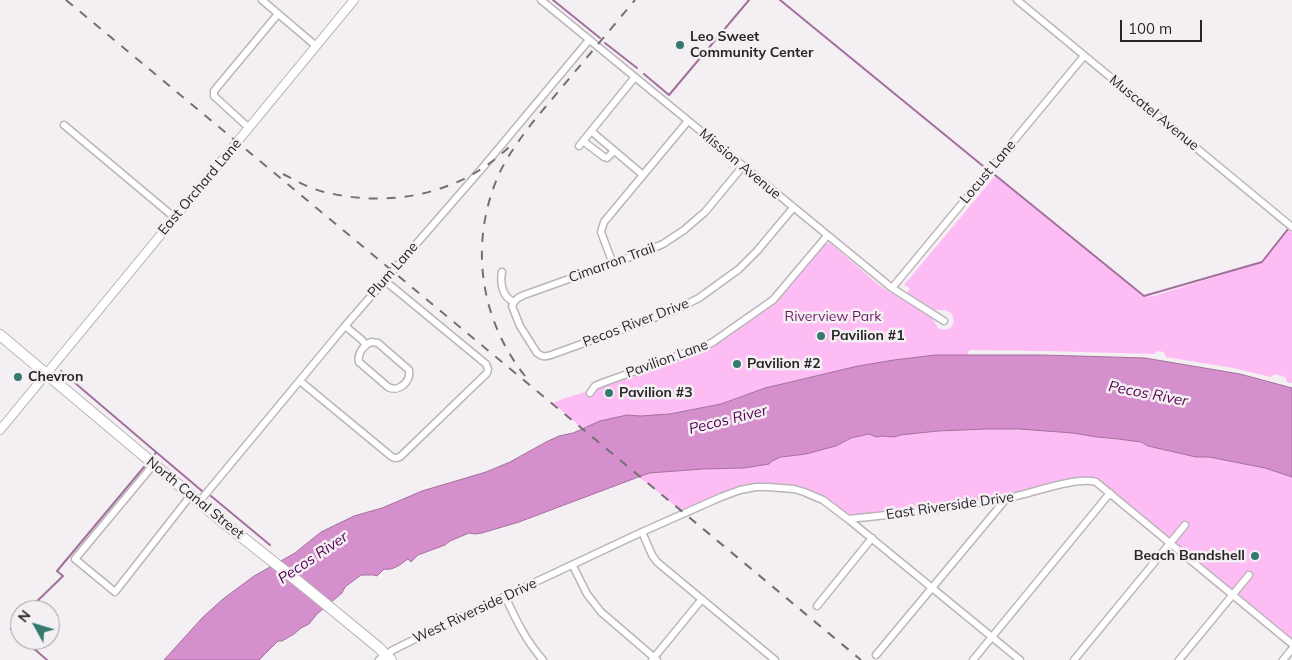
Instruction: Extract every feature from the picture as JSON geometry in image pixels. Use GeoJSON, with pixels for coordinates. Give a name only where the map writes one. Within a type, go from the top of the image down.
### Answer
{"type":"FeatureCollection","features":[{"type":"Feature","properties":{"kind":"main road","name":"North Canal Street"},"geometry":{"type":"LineString","coordinates":[[0,335],[195,498],[378,647],[385,658]]}},
{"type":"Feature","properties":{"kind":"street"},"geometry":{"type":"LineString","coordinates":[[262,0],[316,46]]}},
{"type":"Feature","properties":{"kind":"street","name":"East Orchard Lane"},"geometry":{"type":"LineString","coordinates":[[0,430],[354,0]]}},
{"type":"Feature","properties":{"kind":"street","name":"Mission Avenue"},"geometry":{"type":"LineString","coordinates":[[541,0],[892,288],[944,320]]}},
{"type":"Feature","properties":{"kind":"street","name":"Muscatel Avenue"},"geometry":{"type":"LineString","coordinates":[[1017,0],[1292,226]]}},
{"type":"Feature","properties":{"kind":"street"},"geometry":{"type":"LineString","coordinates":[[250,128],[214,96],[214,91],[278,14]]}},
{"type":"Feature","properties":{"kind":"street","name":"Plum Lane"},"geometry":{"type":"LineString","coordinates":[[154,464],[75,559],[115,592],[195,498],[300,381],[589,40]]}},
{"type":"Feature","properties":{"kind":"street","name":"Locust Lane"},"geometry":{"type":"LineString","coordinates":[[892,288],[1084,56]]}},
{"type":"Feature","properties":{"kind":"street"},"geometry":{"type":"LineString","coordinates":[[614,151],[610,156],[604,158],[581,143],[635,77]]}},
{"type":"Feature","properties":{"kind":"street"},"geometry":{"type":"LineString","coordinates":[[613,264],[601,232],[604,222],[688,121]]}},
{"type":"Feature","properties":{"kind":"street"},"geometry":{"type":"LineString","coordinates":[[64,125],[175,218]]}},
{"type":"Feature","properties":{"kind":"street"},"geometry":{"type":"LineString","coordinates":[[591,131],[643,175]]}},
{"type":"Feature","properties":{"kind":"street","name":"Cimarron Trail"},"geometry":{"type":"LineString","coordinates":[[514,302],[524,295],[656,247],[684,230],[704,212],[743,166]]}},
{"type":"Feature","properties":{"kind":"street","name":"Pecos River Drive"},"geometry":{"type":"LineString","coordinates":[[502,272],[501,279],[504,292],[509,300],[514,302],[512,306],[520,326],[536,354],[545,357],[673,311],[698,298],[740,269],[793,208]]}},
{"type":"Feature","properties":{"kind":"street","name":"Pavilion Lane"},"geometry":{"type":"LineString","coordinates":[[590,393],[595,386],[602,383],[713,342],[773,300],[827,236]]}},
{"type":"Feature","properties":{"kind":"street"},"geometry":{"type":"LineString","coordinates":[[300,381],[392,458],[399,458],[486,373],[488,369],[486,364],[384,280]]}},
{"type":"Feature","properties":{"kind":"street"},"geometry":{"type":"LineString","coordinates":[[345,326],[366,345]]}},
{"type":"Feature","properties":{"kind":"street"},"geometry":{"type":"LineString","coordinates":[[378,342],[408,367],[410,375],[402,386],[395,390],[388,387],[361,364],[358,358],[366,345],[378,342]]}},
{"type":"Feature","properties":{"kind":"street","name":"East Riverside Drive"},"geometry":{"type":"LineString","coordinates":[[848,520],[949,508],[1006,499],[1081,481],[1096,482],[1292,644]]}},
{"type":"Feature","properties":{"kind":"street"},"geometry":{"type":"LineString","coordinates":[[702,599],[654,659],[600,612],[587,594],[573,566],[642,532],[740,490],[756,487],[780,487],[804,492],[832,506],[1020,660]]}},
{"type":"Feature","properties":{"kind":"street"},"geometry":{"type":"LineString","coordinates":[[973,660],[1110,493]]}},
{"type":"Feature","properties":{"kind":"street"},"geometry":{"type":"LineString","coordinates":[[876,655],[1006,499]]}},
{"type":"Feature","properties":{"kind":"street"},"geometry":{"type":"LineString","coordinates":[[1074,660],[1185,525]]}},
{"type":"Feature","properties":{"kind":"street"},"geometry":{"type":"LineString","coordinates":[[642,532],[657,562],[775,660]]}},
{"type":"Feature","properties":{"kind":"street"},"geometry":{"type":"LineString","coordinates":[[817,606],[872,538]]}},
{"type":"Feature","properties":{"kind":"street","name":"West Riverside Drive"},"geometry":{"type":"LineString","coordinates":[[385,658],[410,640],[573,566]]}},
{"type":"Feature","properties":{"kind":"street"},"geometry":{"type":"LineString","coordinates":[[1179,660],[1249,575]]}},
{"type":"Feature","properties":{"kind":"street"},"geometry":{"type":"LineString","coordinates":[[505,596],[520,627],[532,647],[543,660]]}},
{"type":"Feature","properties":{"kind":"street"},"geometry":{"type":"LineString","coordinates":[[1283,660],[1292,649]]}},
{"type":"Feature","properties":{"kind":"green space","name":"Riverview Park"},"geometry":{"type":"Polygon","coordinates":[[[995,176],[1144,297],[1154,296],[1263,262],[1288,230],[1292,233],[1292,383],[1287,382],[1285,377],[1275,374],[1271,377],[1233,368],[1166,357],[1164,352],[1158,351],[1154,354],[969,350],[968,355],[936,355],[804,378],[765,388],[721,404],[653,416],[627,415],[582,428],[553,403],[714,346],[775,303],[825,244],[829,243],[880,286],[932,318],[938,328],[949,329],[954,321],[951,313],[945,310],[935,310],[907,293],[910,288],[904,285],[995,176]]]}},
{"type":"Feature","properties":{"kind":"green space"},"geometry":{"type":"Polygon","coordinates":[[[986,429],[1057,431],[1130,440],[1196,457],[1209,457],[1265,468],[1292,477],[1292,644],[1092,481],[1006,499],[848,519],[831,505],[804,492],[756,487],[684,513],[638,476],[649,473],[744,468],[781,457],[806,454],[836,446],[851,438],[869,434],[876,437],[894,437],[919,432],[986,429]]]}},
{"type":"Feature","properties":{"kind":"water","name":"Pecos River"},"geometry":{"type":"Polygon","coordinates":[[[936,355],[1043,355],[1145,358],[1240,374],[1292,388],[1292,477],[1265,468],[1209,457],[1196,457],[1148,446],[1141,442],[1073,433],[1019,429],[986,429],[938,431],[894,437],[876,437],[869,434],[851,438],[836,446],[806,454],[781,457],[769,464],[744,468],[649,473],[519,522],[482,533],[469,533],[445,545],[418,555],[411,562],[408,559],[394,568],[384,569],[377,576],[361,575],[345,587],[342,593],[317,614],[309,624],[282,641],[278,641],[259,660],[164,660],[203,617],[223,599],[254,576],[295,553],[321,532],[354,516],[382,508],[422,491],[486,472],[510,462],[559,436],[573,433],[600,421],[627,415],[669,414],[721,404],[765,388],[858,366],[936,355]]]}},
{"type":"Feature","properties":{"kind":"waterway"},"geometry":{"type":"LineString","coordinates":[[553,0],[600,38]]}},
{"type":"Feature","properties":{"kind":"waterway"},"geometry":{"type":"LineString","coordinates":[[644,74],[669,95],[749,0]]}},
{"type":"Feature","properties":{"kind":"waterway"},"geometry":{"type":"LineString","coordinates":[[780,0],[983,166]]}},
{"type":"Feature","properties":{"kind":"waterway"},"geometry":{"type":"LineString","coordinates":[[605,43],[637,68]]}},
{"type":"Feature","properties":{"kind":"waterway"},"geometry":{"type":"LineString","coordinates":[[995,175],[1144,296],[1262,262],[1288,229]]}},
{"type":"Feature","properties":{"kind":"waterway"},"geometry":{"type":"LineString","coordinates":[[61,371],[156,452]]}},
{"type":"Feature","properties":{"kind":"waterway"},"geometry":{"type":"LineString","coordinates":[[155,454],[156,452],[202,491]]}},
{"type":"Feature","properties":{"kind":"waterway"},"geometry":{"type":"LineString","coordinates":[[38,600],[63,576],[57,571],[144,467]]}},
{"type":"Feature","properties":{"kind":"waterway"},"geometry":{"type":"LineString","coordinates":[[211,496],[270,545]]}},
{"type":"Feature","properties":{"kind":"waterway"},"geometry":{"type":"LineString","coordinates":[[36,650],[47,660]]}},
{"type":"Feature","properties":{"kind":"railway"},"geometry":{"type":"LineString","coordinates":[[66,0],[861,660]]}},
{"type":"Feature","properties":{"kind":"railway"},"geometry":{"type":"LineString","coordinates":[[525,376],[509,353],[497,330],[483,279],[484,226],[490,200],[499,174],[523,135],[635,0]]}},
{"type":"Feature","properties":{"kind":"railway"},"geometry":{"type":"LineString","coordinates":[[283,174],[323,192],[378,199],[403,197],[427,193],[450,185],[493,161],[512,144]]}},
{"type":"Feature","properties":{"kind":"place","name":"Leo Sweet Community Center"},"geometry":{"type":"Point","coordinates":[680,45]}},
{"type":"Feature","properties":{"kind":"place","name":"Pavilion #1"},"geometry":{"type":"Point","coordinates":[821,336]}},
{"type":"Feature","properties":{"kind":"place","name":"Pavilion #2"},"geometry":{"type":"Point","coordinates":[737,364]}},
{"type":"Feature","properties":{"kind":"place","name":"Chevron"},"geometry":{"type":"Point","coordinates":[18,377]}},
{"type":"Feature","properties":{"kind":"place","name":"Pavilion #3"},"geometry":{"type":"Point","coordinates":[609,393]}},
{"type":"Feature","properties":{"kind":"place","name":"Beach Bandshell"},"geometry":{"type":"Point","coordinates":[1255,556]}}]}
